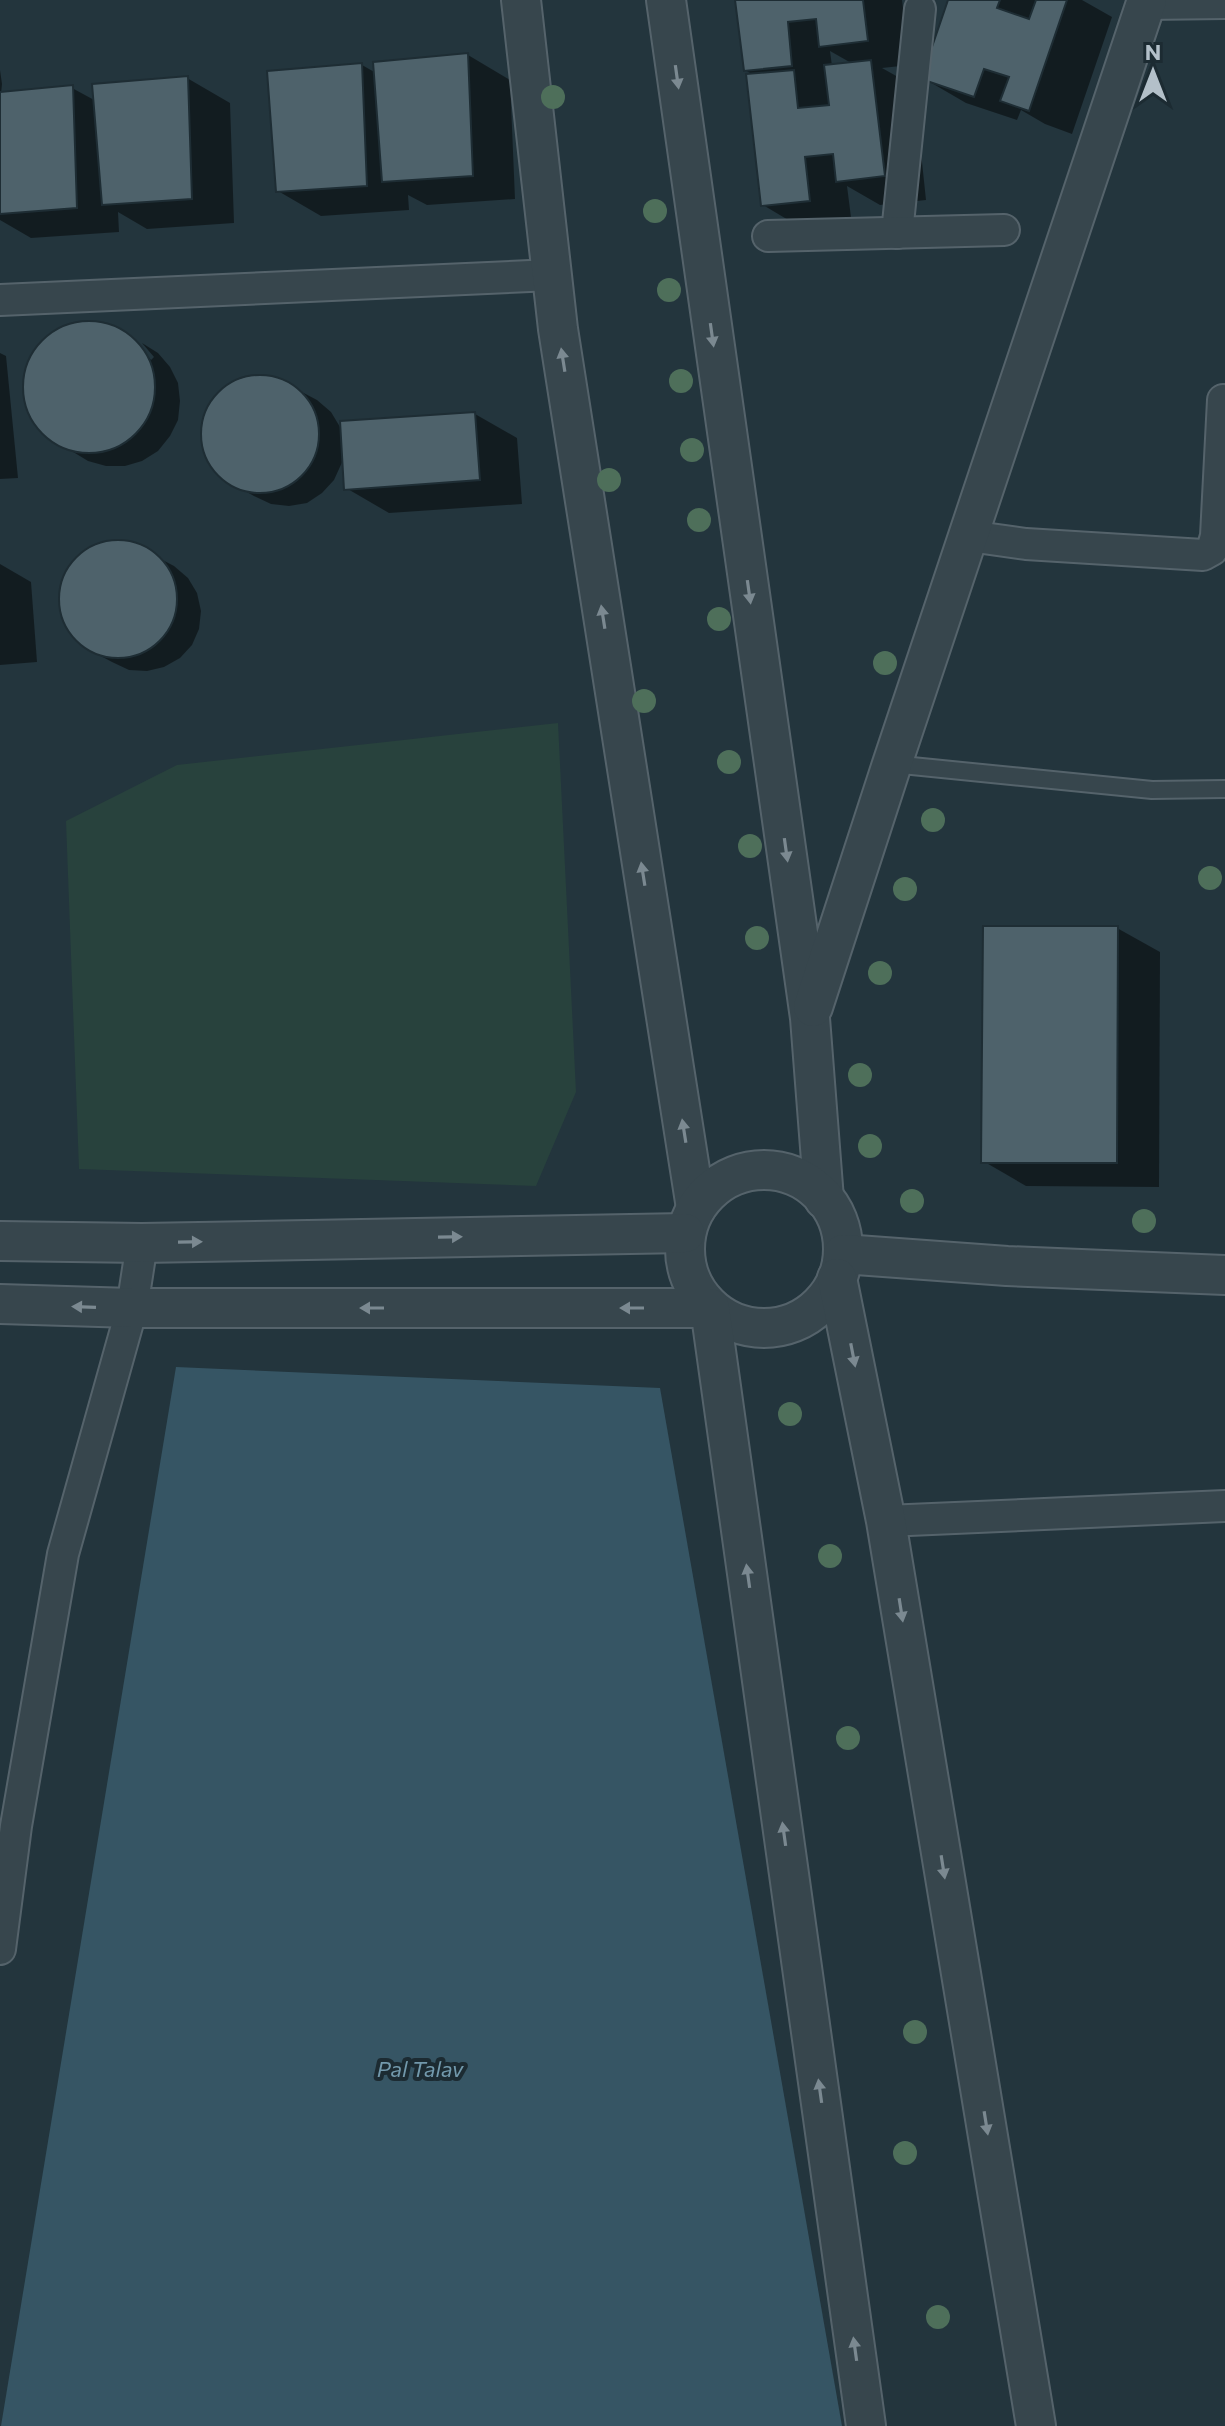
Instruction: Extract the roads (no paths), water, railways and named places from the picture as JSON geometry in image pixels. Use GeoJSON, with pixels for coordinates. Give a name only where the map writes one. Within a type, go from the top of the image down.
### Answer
{"type":"FeatureCollection","features":[{"type":"Feature","properties":{"kind":"street"},"geometry":{"type":"LineString","coordinates":[[521,0],[558,329],[691,1221],[685,1260],[693,1286],[710,1308],[733,1322],[758,1328],[783,1326],[806,1316],[825,1300],[840,1266]]}},
{"type":"Feature","properties":{"kind":"street"},"geometry":{"type":"LineString","coordinates":[[666,0],[810,1018],[824,1199]]}},
{"type":"Feature","properties":{"kind":"street"},"geometry":{"type":"LineString","coordinates":[[810,1018],[1147,2],[1225,3]]}},
{"type":"Feature","properties":{"kind":"street"},"geometry":{"type":"LineString","coordinates":[[897,233],[920,3]]}},
{"type":"Feature","properties":{"kind":"street"},"geometry":{"type":"LineString","coordinates":[[768,236],[1004,230]]}},
{"type":"Feature","properties":{"kind":"street"},"geometry":{"type":"LineString","coordinates":[[0,300],[552,275]]}},
{"type":"Feature","properties":{"kind":"street"},"geometry":{"type":"LineString","coordinates":[[969,536],[1026,544],[1203,555],[1212,550],[1216,536],[1223,400]]}},
{"type":"Feature","properties":{"kind":"street"},"geometry":{"type":"LineString","coordinates":[[691,1221],[714,1188],[738,1174],[764,1170],[791,1175],[813,1187],[830,1206],[840,1229],[840,1266],[886,1521],[1036,2426]]}},
{"type":"Feature","properties":{"kind":"street"},"geometry":{"type":"LineString","coordinates":[[0,1241],[142,1243],[691,1221]]}},
{"type":"Feature","properties":{"kind":"street"},"geometry":{"type":"LineString","coordinates":[[0,1949],[16,1826],[63,1554],[132,1308],[142,1243]]}},
{"type":"Feature","properties":{"kind":"street"},"geometry":{"type":"LineString","coordinates":[[840,1266],[1007,1266],[1225,1275]]}},
{"type":"Feature","properties":{"kind":"street"},"geometry":{"type":"LineString","coordinates":[[0,1304],[132,1308],[710,1308]]}},
{"type":"Feature","properties":{"kind":"street"},"geometry":{"type":"LineString","coordinates":[[710,1308],[866,2426]]}},
{"type":"Feature","properties":{"kind":"street"},"geometry":{"type":"LineString","coordinates":[[886,1521],[1225,1506]]}},
{"type":"Feature","properties":{"kind":"lane"},"geometry":{"type":"LineString","coordinates":[[892,764],[1152,790],[1225,789]]}},
{"type":"Feature","properties":{"kind":"water","name":"Pal Talav"},"geometry":{"type":"Polygon","coordinates":[[[176,1367],[660,1388],[842,2426],[1,2426],[176,1367]]]}}]}
